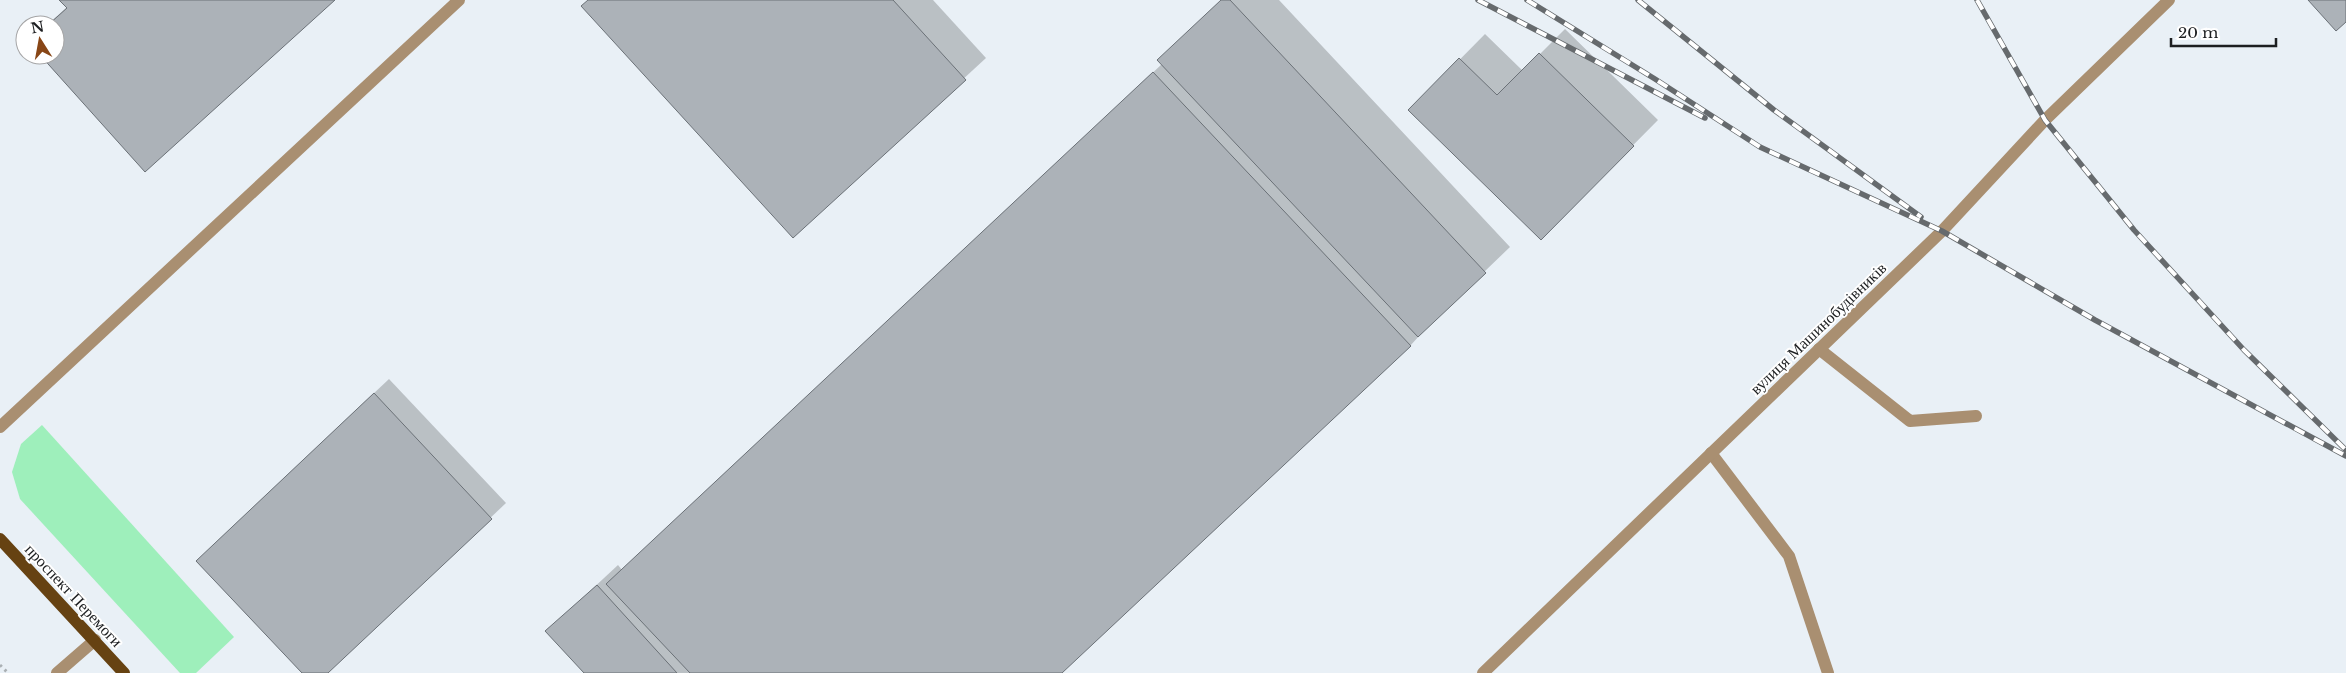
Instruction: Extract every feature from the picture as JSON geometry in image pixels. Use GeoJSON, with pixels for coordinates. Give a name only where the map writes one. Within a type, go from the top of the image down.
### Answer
{"type":"FeatureCollection","features":[{"type":"Feature","properties":{"kind":"main road","name":"проспект Перемоги"},"geometry":{"type":"LineString","coordinates":[[0,539],[124,673]]}},
{"type":"Feature","properties":{"kind":"street"},"geometry":{"type":"LineString","coordinates":[[0,427],[459,0]]}},
{"type":"Feature","properties":{"kind":"street","name":"вулиця Машинобудівників"},"geometry":{"type":"LineString","coordinates":[[1482,673],[1942,232],[2045,120],[2169,0]]}},
{"type":"Feature","properties":{"kind":"street"},"geometry":{"type":"LineString","coordinates":[[1820,349],[1910,421],[1976,416]]}},
{"type":"Feature","properties":{"kind":"street"},"geometry":{"type":"LineString","coordinates":[[1711,453],[1789,556],[1828,673]]}},
{"type":"Feature","properties":{"kind":"street"},"geometry":{"type":"LineString","coordinates":[[56,673],[95,640]]}},
{"type":"Feature","properties":{"kind":"path"},"geometry":{"type":"LineString","coordinates":[[0,665],[8,673]]}},
{"type":"Feature","properties":{"kind":"green space"},"geometry":{"type":"Polygon","coordinates":[[[42,425],[234,637],[196,673],[180,673],[20,499],[12,472],[21,444],[42,425]]]}},
{"type":"Feature","properties":{"kind":"building"},"geometry":{"type":"Polygon","coordinates":[[[59,0],[335,0],[145,172],[49,65],[65,65],[65,15],[59,15],[67,8],[59,0]]]}},
{"type":"Feature","properties":{"kind":"building"},"geometry":{"type":"Polygon","coordinates":[[[588,0],[893,0],[966,80],[793,238],[581,6],[588,0]]]}},
{"type":"Feature","properties":{"kind":"building"},"geometry":{"type":"Polygon","coordinates":[[[1221,0],[1230,0],[1486,273],[1418,337],[1157,60],[1221,0]]]}},
{"type":"Feature","properties":{"kind":"building"},"geometry":{"type":"Polygon","coordinates":[[[2308,0],[2346,0],[2346,22],[2336,31],[2308,0]]]}},
{"type":"Feature","properties":{"kind":"building"},"geometry":{"type":"Polygon","coordinates":[[[1539,53],[1634,146],[1541,240],[1408,110],[1459,58],[1497,95],[1539,53]]]}},
{"type":"Feature","properties":{"kind":"building"},"geometry":{"type":"Polygon","coordinates":[[[1153,72],[1411,346],[1062,673],[690,673],[606,584],[1153,72]]]}},
{"type":"Feature","properties":{"kind":"building"},"geometry":{"type":"Polygon","coordinates":[[[374,393],[492,519],[328,673],[302,673],[196,561],[374,393]]]}},
{"type":"Feature","properties":{"kind":"building"},"geometry":{"type":"Polygon","coordinates":[[[597,585],[677,673],[584,673],[545,631],[597,585]]]}},
{"type":"Feature","properties":{"kind":"railway"},"geometry":{"type":"LineString","coordinates":[[1478,0],[1705,118]]}},
{"type":"Feature","properties":{"kind":"railway"},"geometry":{"type":"LineString","coordinates":[[1527,0],[1760,147],[1942,231],[2095,320],[2346,456]]}},
{"type":"Feature","properties":{"kind":"railway"},"geometry":{"type":"LineString","coordinates":[[1638,0],[1774,110],[1921,217]]}},
{"type":"Feature","properties":{"kind":"railway"},"geometry":{"type":"LineString","coordinates":[[1977,0],[2045,120],[2134,230],[2244,350],[2346,450]]}}]}
